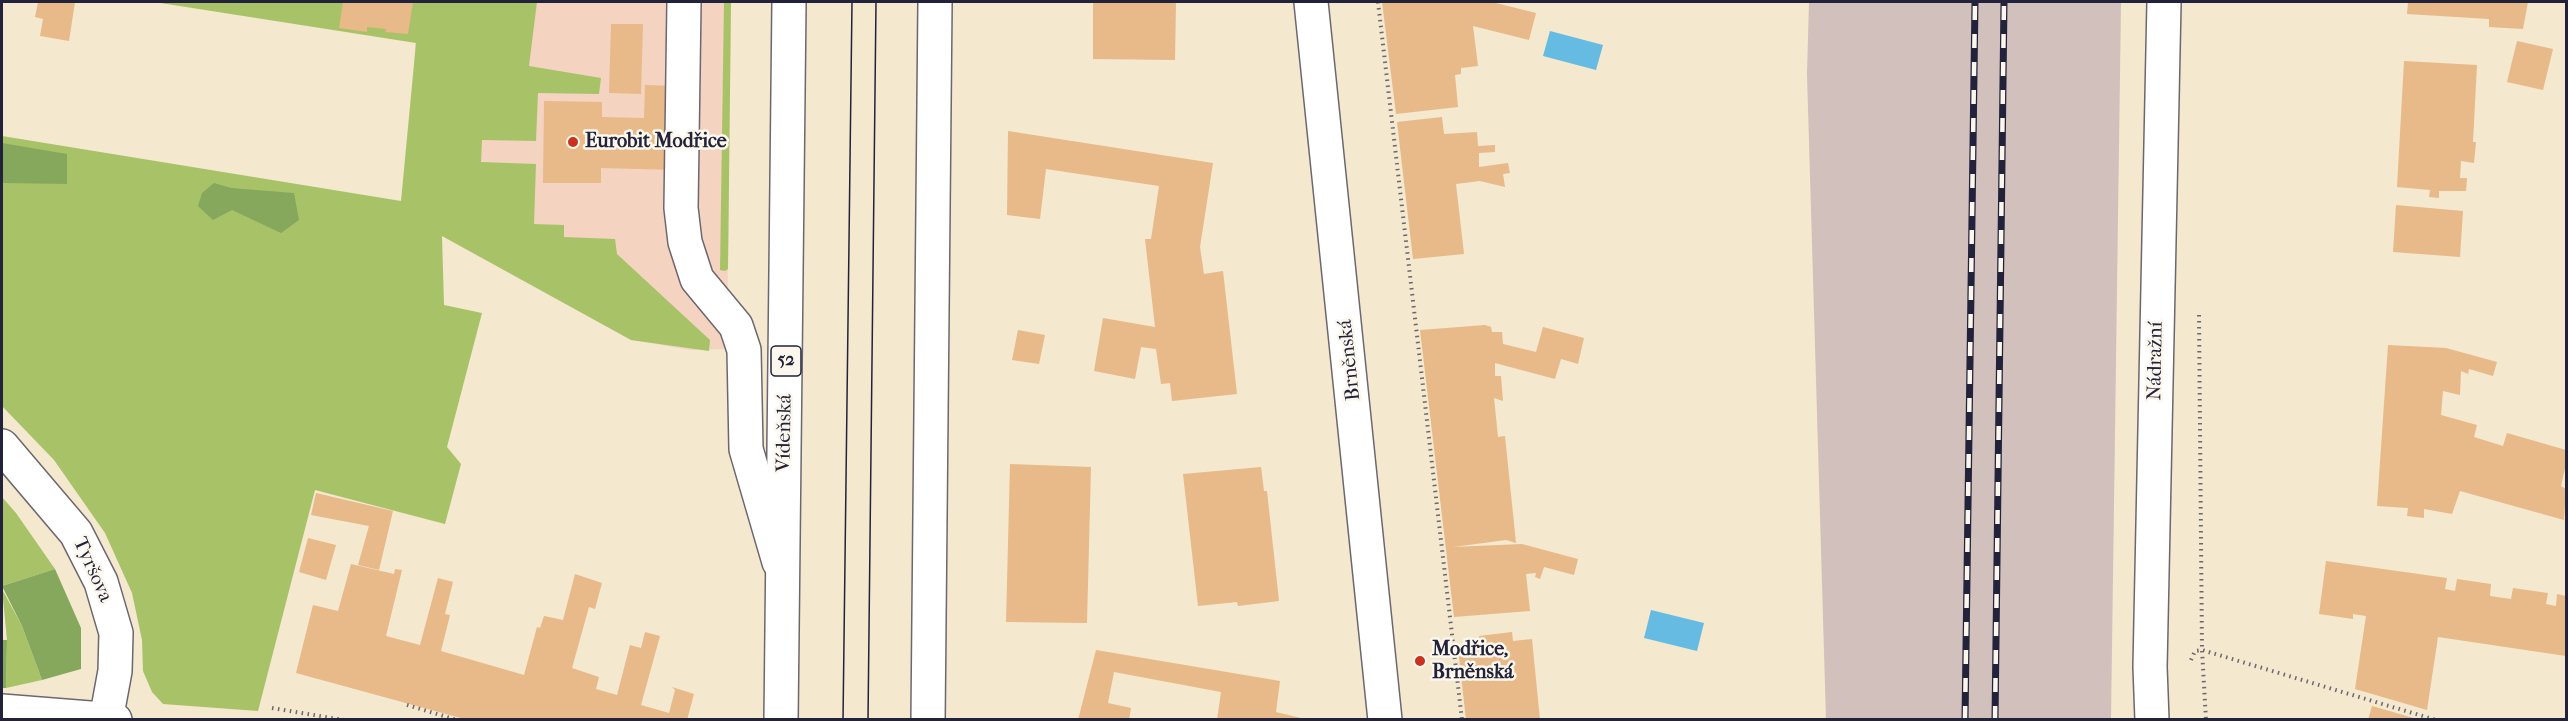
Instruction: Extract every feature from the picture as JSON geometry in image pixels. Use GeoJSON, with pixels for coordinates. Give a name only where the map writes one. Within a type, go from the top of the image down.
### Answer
{"type":"FeatureCollection","features":[{"type":"Feature","properties":{"kind":"main road"},"geometry":{"type":"LineString","coordinates":[[684,2],[681,208],[685,242],[697,279],[736,326],[744,350],[746,449],[783,576]]}},
{"type":"Feature","properties":{"kind":"main road","name":"Vídeňská"},"geometry":{"type":"LineString","coordinates":[[781,720],[789,2]]}},
{"type":"Feature","properties":{"kind":"main road"},"geometry":{"type":"LineString","coordinates":[[928,720],[935,2]]}},
{"type":"Feature","properties":{"kind":"main road","name":"Brněnská"},"geometry":{"type":"LineString","coordinates":[[1311,2],[1386,720]]}},
{"type":"Feature","properties":{"kind":"main road","name":"Nádražní"},"geometry":{"type":"LineString","coordinates":[[2152,720],[2150,667],[2164,2]]}},
{"type":"Feature","properties":{"kind":"main road","name":"Tyršova"},"geometry":{"type":"LineString","coordinates":[[2,446],[76,533],[101,582],[116,633],[115,671],[106,719]]}},
{"type":"Feature","properties":{"kind":"main road"},"geometry":{"type":"LineString","coordinates":[[2,711],[115,720]]}},
{"type":"Feature","properties":{"kind":"path"},"geometry":{"type":"LineString","coordinates":[[1378,2],[1462,720]]}},
{"type":"Feature","properties":{"kind":"path"},"geometry":{"type":"LineString","coordinates":[[2199,311],[2202,650],[2206,720]]}},
{"type":"Feature","properties":{"kind":"path"},"geometry":{"type":"LineString","coordinates":[[2202,650],[2436,720]]}},
{"type":"Feature","properties":{"kind":"path"},"geometry":{"type":"LineString","coordinates":[[407,705],[457,720]]}},
{"type":"Feature","properties":{"kind":"path"},"geometry":{"type":"LineString","coordinates":[[272,708],[344,720]]}},
{"type":"Feature","properties":{"kind":"shaded area"},"geometry":{"type":"Polygon","coordinates":[[[417,2],[731,2],[727,349],[691,350],[631,340],[408,217],[417,2]]]}},
{"type":"Feature","properties":{"kind":"shaded area"},"geometry":{"type":"Polygon","coordinates":[[[1809,2],[2121,2],[2111,719],[1826,719],[1807,74],[1809,2]]]}},
{"type":"Feature","properties":{"kind":"green space"},"geometry":{"type":"Polygon","coordinates":[[[154,2],[537,2],[529,66],[601,78],[599,94],[538,93],[536,141],[482,140],[481,162],[536,164],[534,224],[564,225],[564,237],[615,239],[617,254],[710,340],[709,351],[631,340],[442,236],[444,305],[482,313],[447,447],[461,464],[445,524],[315,490],[258,711],[163,704],[152,692],[143,671],[142,640],[132,593],[105,533],[54,460],[2,406],[2,136],[401,201],[416,43],[154,2]]]}},
{"type":"Feature","properties":{"kind":"green space"},"geometry":{"type":"Polygon","coordinates":[[[724,2],[731,2],[728,269],[725,271],[720,270],[724,2]]]}},
{"type":"Feature","properties":{"kind":"green space"},"geometry":{"type":"Polygon","coordinates":[[[2,143],[67,154],[67,184],[2,183],[2,143]]]}},
{"type":"Feature","properties":{"kind":"green space"},"geometry":{"type":"Polygon","coordinates":[[[214,183],[231,188],[294,193],[299,220],[281,233],[232,210],[213,220],[198,206],[202,193],[214,183]]]}},
{"type":"Feature","properties":{"kind":"green space"},"geometry":{"type":"Polygon","coordinates":[[[2,497],[16,513],[55,569],[2,586],[2,497]]]}},
{"type":"Feature","properties":{"kind":"green space"},"geometry":{"type":"Polygon","coordinates":[[[55,569],[81,628],[81,669],[42,680],[22,626],[2,586],[55,569]]]}},
{"type":"Feature","properties":{"kind":"green space"},"geometry":{"type":"Polygon","coordinates":[[[2,589],[22,626],[42,680],[6,688],[7,640],[2,589]]]}},
{"type":"Feature","properties":{"kind":"green space"},"geometry":{"type":"Polygon","coordinates":[[[2,640],[7,640],[6,688],[2,688],[2,640]]]}},
{"type":"Feature","properties":{"kind":"water"},"geometry":{"type":"Polygon","coordinates":[[[1550,31],[1603,45],[1596,70],[1543,56],[1550,31]]]}},
{"type":"Feature","properties":{"kind":"water"},"geometry":{"type":"Polygon","coordinates":[[[1651,610],[1704,623],[1697,651],[1644,638],[1651,610]]]}},
{"type":"Feature","properties":{"kind":"building"},"geometry":{"type":"Polygon","coordinates":[[[38,2],[75,2],[69,41],[40,36],[43,19],[35,17],[38,2]]]}},
{"type":"Feature","properties":{"kind":"building"},"geometry":{"type":"Polygon","coordinates":[[[343,2],[413,2],[408,34],[385,32],[386,29],[367,27],[367,32],[339,28],[343,2]]]}},
{"type":"Feature","properties":{"kind":"building"},"geometry":{"type":"Polygon","coordinates":[[[1093,2],[1176,2],[1175,60],[1093,59],[1093,2]]]}},
{"type":"Feature","properties":{"kind":"building"},"geometry":{"type":"Polygon","coordinates":[[[1382,2],[1492,2],[1536,13],[1529,40],[1473,26],[1478,66],[1461,68],[1461,74],[1455,75],[1458,107],[1396,114],[1382,2]]]}},
{"type":"Feature","properties":{"kind":"building"},"geometry":{"type":"Polygon","coordinates":[[[2408,2],[2528,2],[2523,29],[2489,27],[2489,19],[2407,14],[2408,2]]]}},
{"type":"Feature","properties":{"kind":"building"},"geometry":{"type":"Polygon","coordinates":[[[611,24],[643,24],[641,94],[609,93],[611,24]]]}},
{"type":"Feature","properties":{"kind":"building"},"geometry":{"type":"Polygon","coordinates":[[[2517,41],[2553,49],[2543,90],[2507,82],[2517,41]]]}},
{"type":"Feature","properties":{"kind":"building"},"geometry":{"type":"Polygon","coordinates":[[[2404,61],[2477,65],[2474,163],[2461,161],[2460,178],[2467,178],[2466,191],[2439,191],[2439,198],[2429,197],[2430,190],[2397,187],[2404,61]]]}},
{"type":"Feature","properties":{"kind":"building"},"geometry":{"type":"Polygon","coordinates":[[[645,85],[679,86],[676,170],[601,168],[601,183],[543,183],[544,101],[602,102],[602,117],[644,118],[645,85]]]}},
{"type":"Feature","properties":{"kind":"building"},"geometry":{"type":"Polygon","coordinates":[[[1442,117],[1444,134],[1477,132],[1478,146],[1495,145],[1495,152],[1479,153],[1479,167],[1508,163],[1510,173],[1503,174],[1505,187],[1480,181],[1456,184],[1464,254],[1413,259],[1397,122],[1442,117]]]}},
{"type":"Feature","properties":{"kind":"building"},"geometry":{"type":"Polygon","coordinates":[[[1008,131],[1213,163],[1200,247],[1204,274],[1223,271],[1237,394],[1172,401],[1170,383],[1161,384],[1156,349],[1141,347],[1135,379],[1094,371],[1103,318],[1155,327],[1145,239],[1151,239],[1159,186],[1046,169],[1040,219],[1007,215],[1008,131]]]}},
{"type":"Feature","properties":{"kind":"building"},"geometry":{"type":"Polygon","coordinates":[[[2396,205],[2463,211],[2460,257],[2393,252],[2396,205]]]}},
{"type":"Feature","properties":{"kind":"building"},"geometry":{"type":"Polygon","coordinates":[[[1485,325],[1491,327],[1492,332],[1502,332],[1503,344],[1536,352],[1543,327],[1584,338],[1578,364],[1561,359],[1555,379],[1495,363],[1495,376],[1501,376],[1503,401],[1494,398],[1498,437],[1505,436],[1516,543],[1506,540],[1453,547],[1522,544],[1578,559],[1574,575],[1544,567],[1540,579],[1535,577],[1536,573],[1526,574],[1530,611],[1454,617],[1420,330],[1485,325]]]}},
{"type":"Feature","properties":{"kind":"building"},"geometry":{"type":"Polygon","coordinates":[[[1018,330],[1045,335],[1039,364],[1012,360],[1018,330]]]}},
{"type":"Feature","properties":{"kind":"building"},"geometry":{"type":"Polygon","coordinates":[[[2388,345],[2446,348],[2497,362],[2493,376],[2469,369],[2468,374],[2461,371],[2460,395],[2443,391],[2441,415],[2477,425],[2474,437],[2503,446],[2507,433],[2566,450],[2566,464],[2561,486],[2566,489],[2564,520],[2460,491],[2452,514],[2424,509],[2424,518],[2407,516],[2408,508],[2377,506],[2388,345]]]}},
{"type":"Feature","properties":{"kind":"building"},"geometry":{"type":"Polygon","coordinates":[[[1010,464],[1091,467],[1087,623],[1006,622],[1010,464]]]}},
{"type":"Feature","properties":{"kind":"building"},"geometry":{"type":"Polygon","coordinates":[[[1261,467],[1264,491],[1267,491],[1279,601],[1238,606],[1237,602],[1198,606],[1183,474],[1261,467]]]}},
{"type":"Feature","properties":{"kind":"building"},"geometry":{"type":"Polygon","coordinates":[[[316,493],[393,511],[379,570],[358,565],[369,526],[311,515],[316,493]]]}},
{"type":"Feature","properties":{"kind":"building"},"geometry":{"type":"Polygon","coordinates":[[[308,538],[336,545],[326,580],[299,572],[308,538]]]}},
{"type":"Feature","properties":{"kind":"building"},"geometry":{"type":"Polygon","coordinates":[[[2326,561],[2447,578],[2445,589],[2455,591],[2457,579],[2491,584],[2490,596],[2511,599],[2513,588],[2548,593],[2546,604],[2556,606],[2557,594],[2566,596],[2566,656],[2438,637],[2427,710],[2355,689],[2366,616],[2353,614],[2353,619],[2319,614],[2326,561]]]}},
{"type":"Feature","properties":{"kind":"building"},"geometry":{"type":"Polygon","coordinates":[[[351,564],[394,574],[395,569],[402,570],[386,636],[420,645],[438,578],[453,582],[445,614],[450,615],[441,651],[524,675],[537,627],[540,628],[544,616],[563,620],[575,574],[602,583],[595,609],[589,607],[572,668],[599,677],[596,689],[617,695],[630,645],[641,648],[645,632],[660,636],[641,705],[669,713],[675,690],[672,687],[694,694],[687,720],[468,720],[296,673],[313,605],[338,611],[351,564]]]}},
{"type":"Feature","properties":{"kind":"building"},"geometry":{"type":"Polygon","coordinates":[[[1512,632],[1513,641],[1532,639],[1540,720],[1466,720],[1458,648],[1480,645],[1479,636],[1512,632]]]}},
{"type":"Feature","properties":{"kind":"building"},"geometry":{"type":"Polygon","coordinates":[[[1096,650],[1280,681],[1276,712],[1309,720],[1217,720],[1221,692],[1114,672],[1108,703],[1131,708],[1129,720],[1078,720],[1096,650]]]}},
{"type":"Feature","properties":{"kind":"building"},"geometry":{"type":"Polygon","coordinates":[[[2372,706],[2417,719],[2417,720],[2368,720],[2372,706]]]}},
{"type":"Feature","properties":{"kind":"tram line"},"geometry":{"type":"LineString","coordinates":[[843,720],[852,2]]}},
{"type":"Feature","properties":{"kind":"tram line"},"geometry":{"type":"LineString","coordinates":[[868,720],[876,2]]}},
{"type":"Feature","properties":{"kind":"railway"},"geometry":{"type":"LineString","coordinates":[[1965,720],[1975,2]]}},
{"type":"Feature","properties":{"kind":"railway"},"geometry":{"type":"LineString","coordinates":[[1995,720],[2004,2]]}},
{"type":"Feature","properties":{"kind":"place","name":"Eurobit Modřice"},"geometry":{"type":"Point","coordinates":[573,142]}},
{"type":"Feature","properties":{"kind":"place","name":"Modřice, Brněnská"},"geometry":{"type":"Point","coordinates":[1420,661]}}]}
